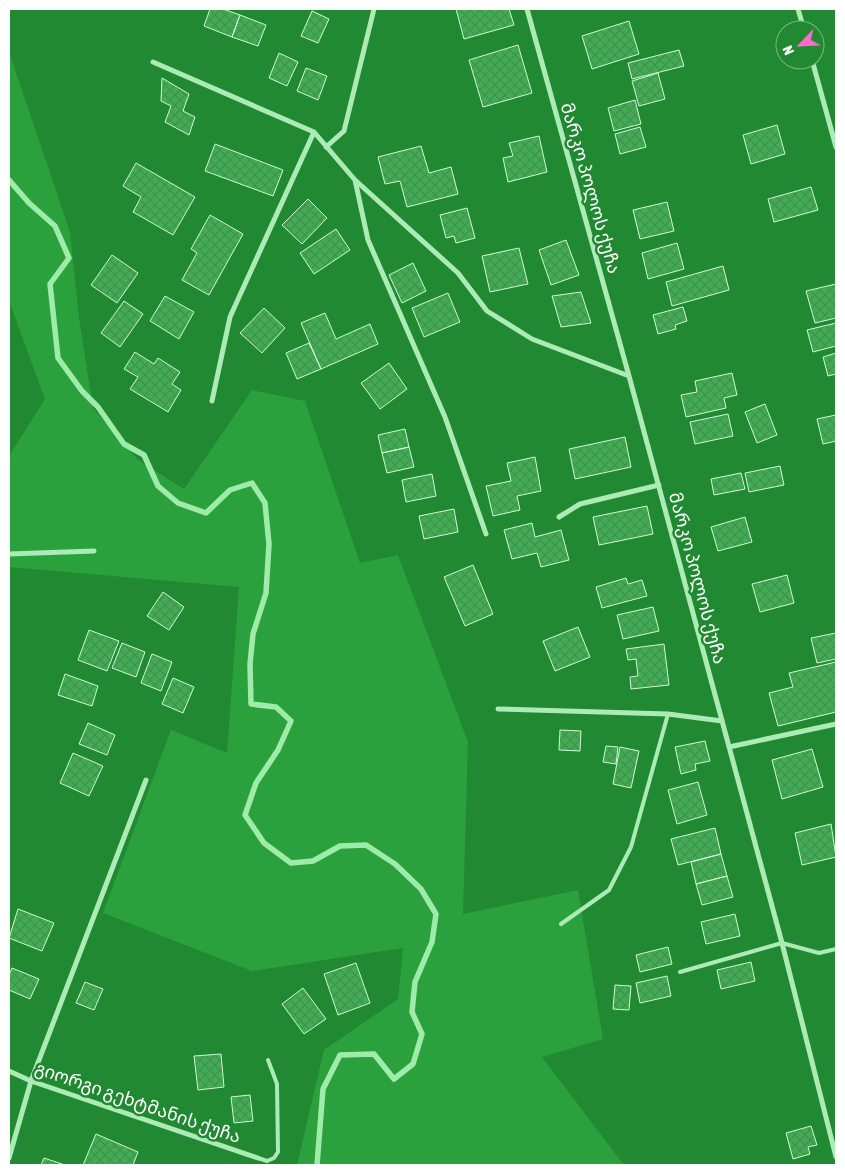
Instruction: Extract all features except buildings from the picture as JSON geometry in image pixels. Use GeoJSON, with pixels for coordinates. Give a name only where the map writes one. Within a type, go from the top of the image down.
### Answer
{"type":"FeatureCollection","features":[{"type":"Feature","properties":{"kind":"street"},"geometry":{"type":"LineString","coordinates":[[326,147],[344,131],[374,9]]}},
{"type":"Feature","properties":{"kind":"street","name":"მარკო პოლოს ქუჩა"},"geometry":{"type":"LineString","coordinates":[[527,9],[659,485],[782,943],[836,1157]]}},
{"type":"Feature","properties":{"kind":"street"},"geometry":{"type":"LineString","coordinates":[[153,62],[314,132],[356,180],[458,273],[487,311],[532,339],[629,376]]}},
{"type":"Feature","properties":{"kind":"street"},"geometry":{"type":"LineString","coordinates":[[815,70],[836,148]]}},
{"type":"Feature","properties":{"kind":"street"},"geometry":{"type":"LineString","coordinates":[[212,401],[230,317],[314,132]]}},
{"type":"Feature","properties":{"kind":"street"},"geometry":{"type":"LineString","coordinates":[[356,180],[368,240],[445,417],[486,534]]}},
{"type":"Feature","properties":{"kind":"street"},"geometry":{"type":"LineString","coordinates":[[559,517],[580,504],[659,485]]}},
{"type":"Feature","properties":{"kind":"street"},"geometry":{"type":"LineString","coordinates":[[9,554],[94,551]]}},
{"type":"Feature","properties":{"kind":"street"},"geometry":{"type":"LineString","coordinates":[[498,709],[668,714],[722,721]]}},
{"type":"Feature","properties":{"kind":"street"},"geometry":{"type":"LineString","coordinates":[[729,747],[836,724]]}},
{"type":"Feature","properties":{"kind":"street"},"geometry":{"type":"LineString","coordinates":[[9,1158],[31,1081],[146,780]]}},
{"type":"Feature","properties":{"kind":"street","name":"გიორგი გეხტმანის ქუჩა"},"geometry":{"type":"LineString","coordinates":[[9,1071],[31,1081],[258,1158]]}},
{"type":"Feature","properties":{"kind":"lane"},"geometry":{"type":"LineString","coordinates":[[561,924],[609,890],[631,847],[668,714]]}},
{"type":"Feature","properties":{"kind":"lane"},"geometry":{"type":"LineString","coordinates":[[680,972],[782,943],[819,953],[836,949]]}},
{"type":"Feature","properties":{"kind":"lane"},"geometry":{"type":"LineString","coordinates":[[258,1158],[267,1161],[274,1158],[278,1152],[277,1084],[268,1060]]}},
{"type":"Feature","properties":{"kind":"green space"},"geometry":{"type":"Polygon","coordinates":[[[9,52],[70,232],[79,318],[93,408],[138,460],[184,489],[252,390],[305,401],[360,563],[398,555],[468,742],[463,914],[578,890],[603,1039],[542,1057],[624,1165],[297,1165],[324,1050],[398,999],[403,948],[252,971],[103,913],[171,730],[227,753],[239,587],[9,567],[9,456],[45,399],[9,301],[9,52]]]}},
{"type":"Feature","properties":{"kind":"waterway"},"geometry":{"type":"LineString","coordinates":[[9,180],[29,203],[55,226],[69,258],[50,284],[58,358],[82,391],[98,407],[124,444],[144,455],[158,486],[178,503],[206,513],[230,490],[252,483],[265,503],[269,544],[266,593],[253,634],[250,664],[251,704],[276,707],[291,721],[278,750],[256,783],[245,815],[264,843],[291,863],[313,861],[340,846],[366,845],[395,864],[421,889],[436,914],[432,942],[415,982],[412,1012],[422,1034],[413,1064],[394,1079],[374,1054],[340,1055],[323,1089],[317,1165]]}}]}
